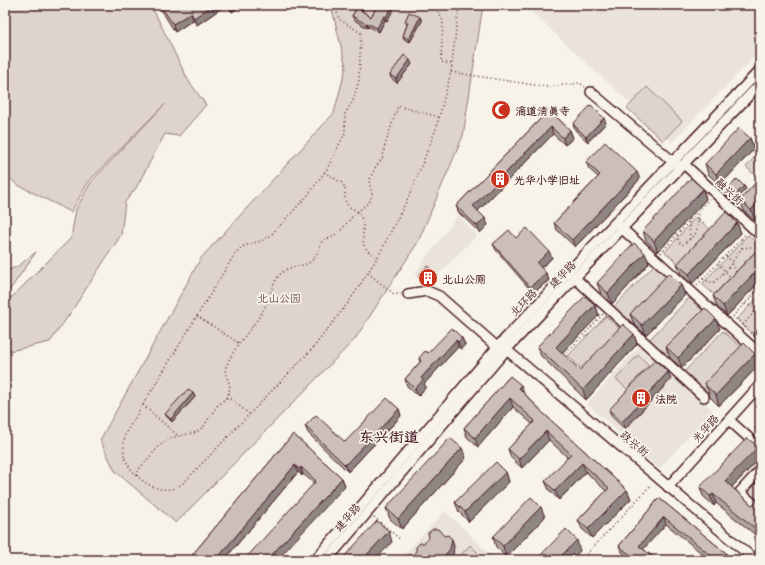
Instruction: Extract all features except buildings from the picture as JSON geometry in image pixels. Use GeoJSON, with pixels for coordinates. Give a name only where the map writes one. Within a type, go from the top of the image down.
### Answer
{"type":"FeatureCollection","features":[{"type":"Feature","properties":{"kind":"street","name":"北环路"},"geometry":{"type":"LineString","coordinates":[[315,560],[501,347],[679,165],[760,70]]}},
{"type":"Feature","properties":{"kind":"street"},"geometry":{"type":"LineString","coordinates":[[679,165],[760,84]]}},
{"type":"Feature","properties":{"kind":"street","name":"融兴街"},"geometry":{"type":"LineString","coordinates":[[591,92],[714,193],[760,235]]}},
{"type":"Feature","properties":{"kind":"street"},"geometry":{"type":"LineString","coordinates":[[619,225],[760,354]]}},
{"type":"Feature","properties":{"kind":"street","name":"建华路"},"geometry":{"type":"LineString","coordinates":[[327,560],[368,512],[501,347],[575,278],[619,225]]}},
{"type":"Feature","properties":{"kind":"street"},"geometry":{"type":"LineString","coordinates":[[575,278],[704,397]]}},
{"type":"Feature","properties":{"kind":"street","name":"政兴街"},"geometry":{"type":"LineString","coordinates":[[408,294],[427,291],[439,296],[755,560]]}},
{"type":"Feature","properties":{"kind":"street","name":"光华路"},"geometry":{"type":"LineString","coordinates":[[668,487],[760,385]]}},
{"type":"Feature","properties":{"kind":"street"},"geometry":{"type":"LineString","coordinates":[[729,420],[760,448]]}},
{"type":"Feature","properties":{"kind":"street"},"geometry":{"type":"LineString","coordinates":[[760,470],[740,492],[757,507],[760,504]]}},
{"type":"Feature","properties":{"kind":"path"},"geometry":{"type":"LineString","coordinates":[[335,5],[339,19],[361,33],[358,80],[353,101],[345,114],[345,133],[324,172],[308,195],[271,235],[261,241],[244,246],[236,252],[125,434],[123,446],[126,461],[137,476],[152,487],[171,489],[182,484],[314,348],[351,299],[368,273],[411,192],[436,129],[451,72],[458,5]]}},
{"type":"Feature","properties":{"kind":"path"},"geometry":{"type":"LineString","coordinates":[[435,5],[443,21],[441,62],[452,64]]}},
{"type":"Feature","properties":{"kind":"path"},"geometry":{"type":"LineString","coordinates":[[451,72],[547,87],[580,83],[591,92]]}},
{"type":"Feature","properties":{"kind":"path"},"geometry":{"type":"LineString","coordinates":[[137,476],[139,469],[160,445],[170,438],[196,432],[204,426],[217,406],[226,398],[229,393],[230,384],[226,376],[225,368],[266,306],[277,278],[284,270],[291,267],[309,264],[314,259],[322,241],[332,237],[341,230],[370,201],[372,194],[369,181],[375,168],[383,157],[385,145],[398,106],[439,118]]}},
{"type":"Feature","properties":{"kind":"path"},"geometry":{"type":"LineString","coordinates":[[324,172],[342,183],[345,187],[345,200],[348,206],[358,212],[363,221],[363,244],[367,250],[377,258]]}},
{"type":"Feature","properties":{"kind":"path"},"geometry":{"type":"LineString","coordinates":[[660,254],[714,193]]}},
{"type":"Feature","properties":{"kind":"path"},"geometry":{"type":"LineString","coordinates":[[677,235],[679,242],[682,245],[697,232],[697,226],[700,218],[699,211]]}},
{"type":"Feature","properties":{"kind":"path"},"geometry":{"type":"LineString","coordinates":[[689,222],[690,239]]}},
{"type":"Feature","properties":{"kind":"path"},"geometry":{"type":"LineString","coordinates":[[697,285],[752,227]]}},
{"type":"Feature","properties":{"kind":"path"},"geometry":{"type":"LineString","coordinates":[[703,279],[713,283],[720,278],[742,248],[741,239]]}},
{"type":"Feature","properties":{"kind":"path"},"geometry":{"type":"LineString","coordinates":[[742,248],[751,247]]}},
{"type":"Feature","properties":{"kind":"path"},"geometry":{"type":"LineString","coordinates":[[725,256],[732,262],[737,274]]}},
{"type":"Feature","properties":{"kind":"path"},"geometry":{"type":"LineString","coordinates":[[718,263],[732,279]]}},
{"type":"Feature","properties":{"kind":"path"},"geometry":{"type":"LineString","coordinates":[[368,273],[394,294],[408,294]]}},
{"type":"Feature","properties":{"kind":"path"},"geometry":{"type":"LineString","coordinates":[[756,338],[733,316],[760,288]]}},
{"type":"Feature","properties":{"kind":"path"},"geometry":{"type":"LineString","coordinates":[[756,292],[760,299]]}},
{"type":"Feature","properties":{"kind":"path"},"geometry":{"type":"LineString","coordinates":[[743,326],[759,307],[744,304]]}},
{"type":"Feature","properties":{"kind":"path"},"geometry":{"type":"LineString","coordinates":[[564,356],[608,309]]}},
{"type":"Feature","properties":{"kind":"path"},"geometry":{"type":"LineString","coordinates":[[756,311],[760,313]]}},
{"type":"Feature","properties":{"kind":"path"},"geometry":{"type":"LineString","coordinates":[[197,316],[240,344]]}},
{"type":"Feature","properties":{"kind":"path"},"geometry":{"type":"LineString","coordinates":[[229,393],[232,400]]}},
{"type":"Feature","properties":{"kind":"path"},"geometry":{"type":"LineString","coordinates":[[226,398],[232,400],[249,415]]}},
{"type":"Feature","properties":{"kind":"path"},"geometry":{"type":"LineString","coordinates":[[143,405],[178,436]]}},
{"type":"Feature","properties":{"kind":"path"},"geometry":{"type":"LineString","coordinates":[[581,560],[658,478]]}},
{"type":"Feature","properties":{"kind":"path"},"geometry":{"type":"LineString","coordinates":[[368,512],[401,540]]}},
{"type":"Feature","properties":{"kind":"shaded area"},"geometry":{"type":"Polygon","coordinates":[[[524,5],[760,5],[760,51],[672,142],[524,5]]]}},
{"type":"Feature","properties":{"kind":"shaded area"},"geometry":{"type":"Polygon","coordinates":[[[458,215],[477,235],[438,275],[430,267],[420,278],[415,273],[458,215]]]}},
{"type":"Feature","properties":{"kind":"shaded area"},"geometry":{"type":"Polygon","coordinates":[[[640,345],[713,410],[659,469],[587,404],[640,345]]]}},
{"type":"Feature","properties":{"kind":"shaded area"},"geometry":{"type":"Polygon","coordinates":[[[445,511],[496,560],[399,560],[445,511]]]}},
{"type":"Feature","properties":{"kind":"green space"},"geometry":{"type":"Polygon","coordinates":[[[5,5],[147,5],[155,13],[188,80],[206,105],[179,136],[165,134],[136,188],[125,202],[121,235],[50,342],[5,352],[5,298],[12,297],[71,238],[76,209],[91,182],[165,104],[89,181],[71,212],[16,184],[8,176],[5,178],[5,5]]]}},
{"type":"Feature","properties":{"kind":"green space","name":"北山公园"},"geometry":{"type":"Polygon","coordinates":[[[331,5],[483,5],[463,136],[418,242],[355,339],[176,523],[115,471],[100,440],[201,258],[334,113],[346,67],[331,5]]]}},
{"type":"Feature","properties":{"kind":"green space"},"geometry":{"type":"Polygon","coordinates":[[[647,87],[682,121],[663,141],[627,108],[647,87]]]}},
{"type":"Feature","properties":{"kind":"green space"},"geometry":{"type":"Polygon","coordinates":[[[757,154],[760,157],[760,176],[758,178],[746,167],[757,154]]]}},
{"type":"Feature","properties":{"kind":"green space"},"geometry":{"type":"Polygon","coordinates":[[[696,217],[713,232],[681,266],[665,252],[696,217]]]}},
{"type":"Feature","properties":{"kind":"green space"},"geometry":{"type":"Polygon","coordinates":[[[748,235],[760,246],[760,253],[718,298],[702,284],[748,235]]]}},
{"type":"Feature","properties":{"kind":"green space"},"geometry":{"type":"Polygon","coordinates":[[[36,252],[7,294],[5,294],[5,271],[17,267],[36,252]]]}},
{"type":"Feature","properties":{"kind":"green space"},"geometry":{"type":"Polygon","coordinates":[[[654,265],[671,282],[631,325],[613,308],[654,265]]]}},
{"type":"Feature","properties":{"kind":"green space"},"geometry":{"type":"Polygon","coordinates":[[[760,295],[760,329],[754,335],[737,319],[760,295]]]}},
{"type":"Feature","properties":{"kind":"green space"},"geometry":{"type":"Polygon","coordinates":[[[689,298],[704,312],[664,354],[649,340],[689,298]]]}},
{"type":"Feature","properties":{"kind":"green space"},"geometry":{"type":"Polygon","coordinates":[[[606,316],[620,329],[582,369],[568,356],[606,316]]]}},
{"type":"Feature","properties":{"kind":"green space"},"geometry":{"type":"Polygon","coordinates":[[[723,331],[742,348],[703,390],[684,372],[723,331]]]}},
{"type":"Feature","properties":{"kind":"green space"},"geometry":{"type":"Polygon","coordinates":[[[638,355],[649,365],[627,389],[616,379],[638,355]]]}},
{"type":"Feature","properties":{"kind":"green space"},"geometry":{"type":"Polygon","coordinates":[[[760,475],[760,498],[758,500],[746,490],[760,475]]]}},
{"type":"Feature","properties":{"kind":"green space"},"geometry":{"type":"Polygon","coordinates":[[[470,545],[485,560],[456,560],[470,545]]]}},
{"type":"Feature","properties":{"kind":"place","name":"滴道清真寺"},"geometry":{"type":"Point","coordinates":[501,110]}},
{"type":"Feature","properties":{"kind":"place","name":"光华小学旧址"},"geometry":{"type":"Point","coordinates":[500,179]}},
{"type":"Feature","properties":{"kind":"place","name":"北山公厕"},"geometry":{"type":"Point","coordinates":[428,278]}},
{"type":"Feature","properties":{"kind":"place","name":"法院"},"geometry":{"type":"Point","coordinates":[641,398]}},
{"type":"Feature","properties":{"kind":"district","name":"东兴街道"},"geometry":{"type":"Point","coordinates":[389,436]}}]}
